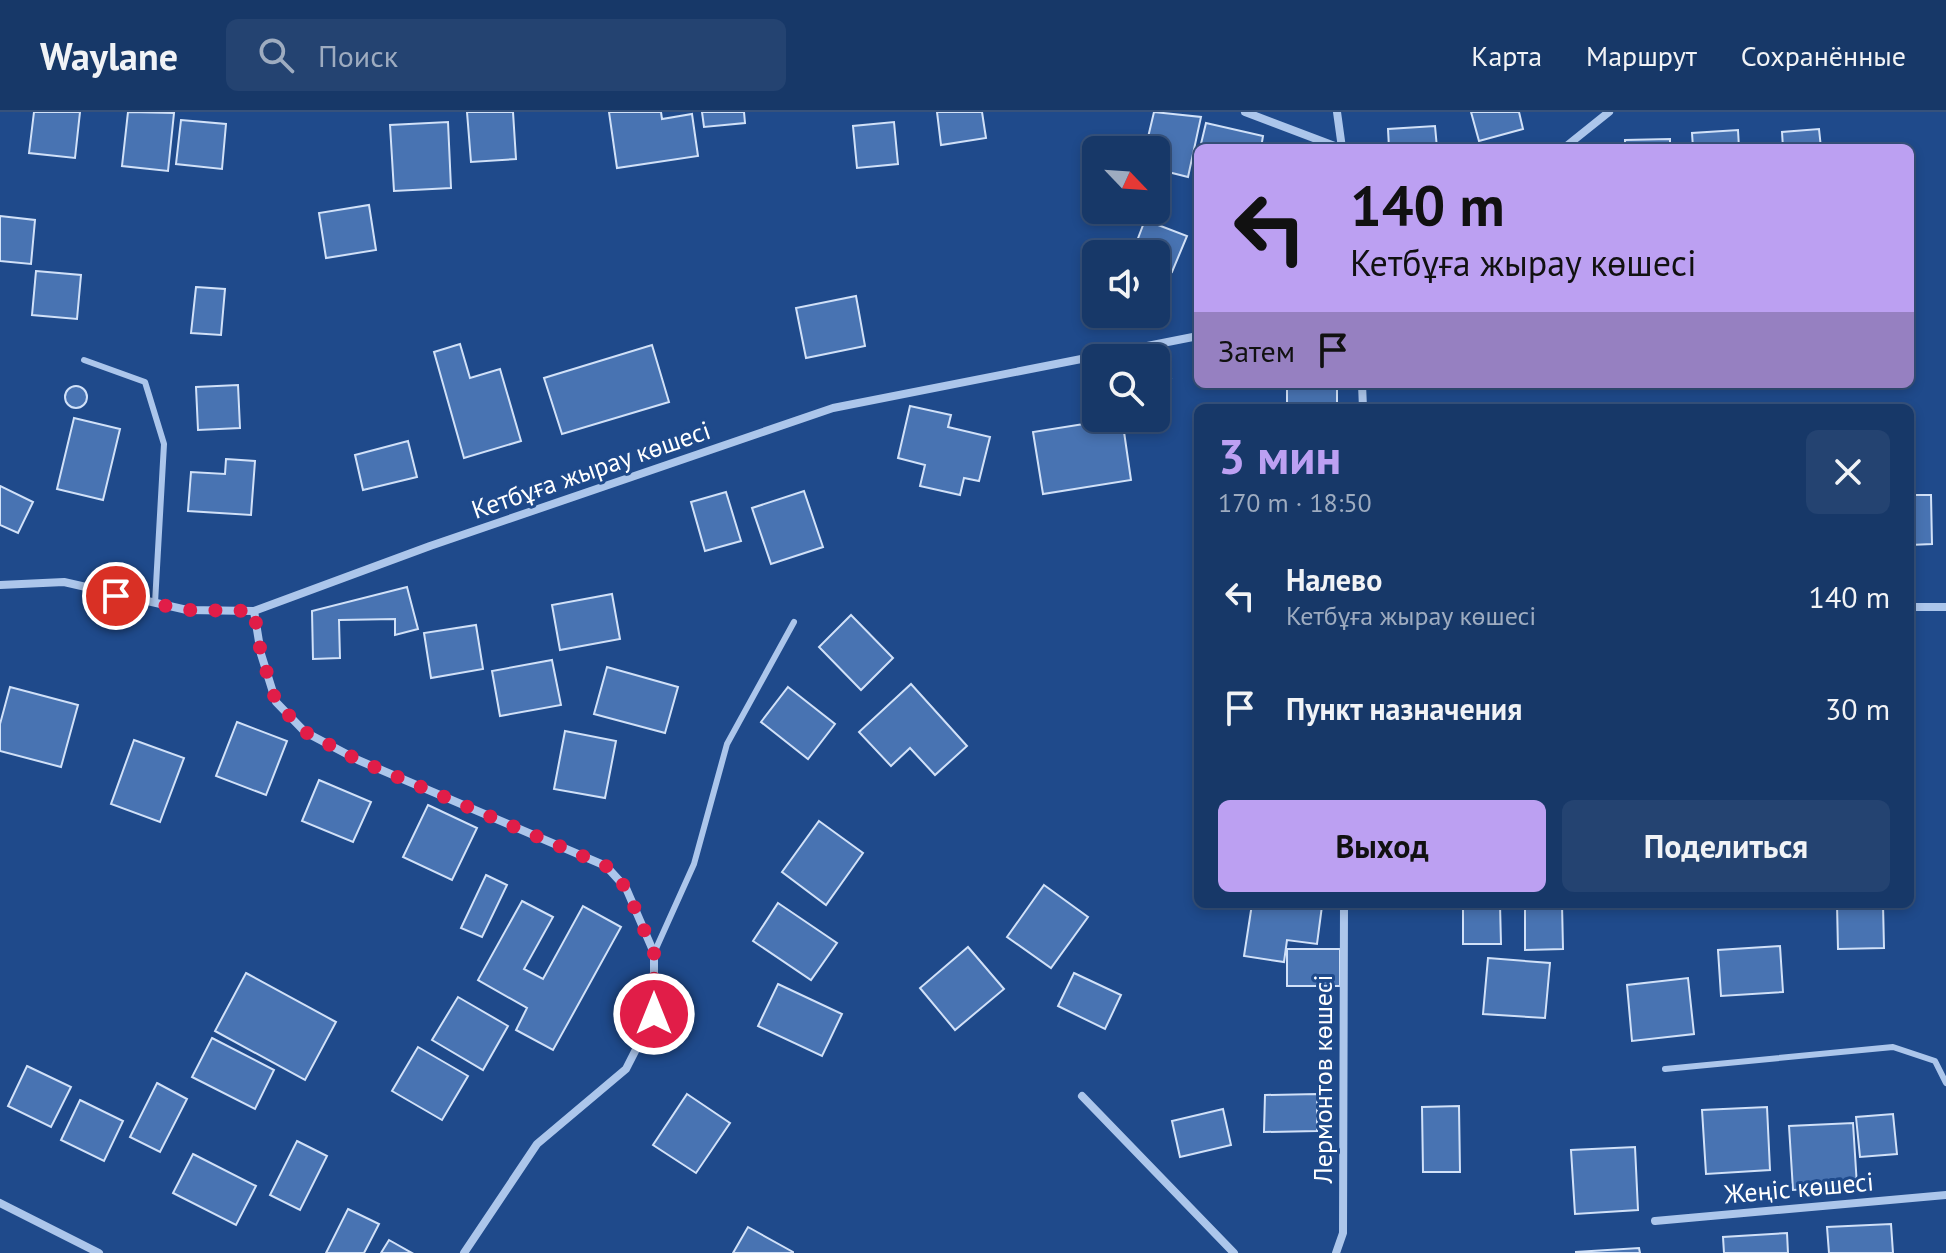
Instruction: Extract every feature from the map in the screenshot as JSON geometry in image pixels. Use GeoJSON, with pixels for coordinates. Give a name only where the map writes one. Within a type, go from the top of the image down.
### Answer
{"type":"FeatureCollection","features":[{"type":"Feature","properties":{"kind":"street"},"geometry":{"type":"LineString","coordinates":[[1245,112],[1330,144]]}},
{"type":"Feature","properties":{"kind":"street"},"geometry":{"type":"LineString","coordinates":[[1337,112],[1341,144]]}},
{"type":"Feature","properties":{"kind":"street"},"geometry":{"type":"LineString","coordinates":[[1569,144],[1609,112]]}},
{"type":"Feature","properties":{"kind":"street","name":"Кетбұға жырау көшесі"},"geometry":{"type":"LineString","coordinates":[[0,585],[64,582],[187,610],[254,611],[430,546],[833,408],[1194,337]]}},
{"type":"Feature","properties":{"kind":"street"},"geometry":{"type":"LineString","coordinates":[[1914,607],[1946,607]]}},
{"type":"Feature","properties":{"kind":"street"},"geometry":{"type":"LineString","coordinates":[[254,611],[261,654],[276,702],[305,732],[358,760],[606,866],[626,888],[654,953],[654,1014],[626,1069],[537,1144],[464,1253]]}},
{"type":"Feature","properties":{"kind":"street","name":"Лермонтов көшесі"},"geometry":{"type":"LineString","coordinates":[[1336,1253],[1343,1233],[1344,908]]}},
{"type":"Feature","properties":{"kind":"street"},"geometry":{"type":"LineString","coordinates":[[1082,1096],[1234,1253]]}},
{"type":"Feature","properties":{"kind":"street","name":"Жеңіс көшесі"},"geometry":{"type":"LineString","coordinates":[[1655,1221],[1946,1195]]}},
{"type":"Feature","properties":{"kind":"street"},"geometry":{"type":"LineString","coordinates":[[0,1203],[99,1253]]}},
{"type":"Feature","properties":{"kind":"lane"},"geometry":{"type":"LineString","coordinates":[[84,360],[145,382],[164,444],[155,603]]}},
{"type":"Feature","properties":{"kind":"lane"},"geometry":{"type":"LineString","coordinates":[[654,953],[694,864],[727,744],[794,622]]}},
{"type":"Feature","properties":{"kind":"lane"},"geometry":{"type":"LineString","coordinates":[[1665,1069],[1893,1047],[1935,1061],[1946,1083]]}},
{"type":"Feature","properties":{"kind":"building"},"geometry":{"type":"Polygon","coordinates":[[[34,112],[80,112],[75,158],[29,153],[34,112]]]}},
{"type":"Feature","properties":{"kind":"building"},"geometry":{"type":"Polygon","coordinates":[[[128,112],[174,113],[168,171],[122,166],[128,112]]]}},
{"type":"Feature","properties":{"kind":"building"},"geometry":{"type":"Polygon","coordinates":[[[467,112],[513,112],[516,159],[471,162],[467,112]]]}},
{"type":"Feature","properties":{"kind":"building"},"geometry":{"type":"Polygon","coordinates":[[[609,112],[661,112],[662,119],[692,114],[698,156],[617,168],[609,112]]]}},
{"type":"Feature","properties":{"kind":"building"},"geometry":{"type":"Polygon","coordinates":[[[702,112],[744,112],[745,123],[704,127],[702,112]]]}},
{"type":"Feature","properties":{"kind":"building"},"geometry":{"type":"Polygon","coordinates":[[[937,112],[982,112],[986,138],[941,145],[937,112]]]}},
{"type":"Feature","properties":{"kind":"building"},"geometry":{"type":"Polygon","coordinates":[[[1154,112],[1201,117],[1188,177],[1170,172],[1170,136],[1148,136],[1154,112]]]}},
{"type":"Feature","properties":{"kind":"building"},"geometry":{"type":"Polygon","coordinates":[[[1471,112],[1519,112],[1523,129],[1479,141],[1471,112]]]}},
{"type":"Feature","properties":{"kind":"building"},"geometry":{"type":"Polygon","coordinates":[[[181,120],[226,124],[222,169],[176,164],[181,120]]]}},
{"type":"Feature","properties":{"kind":"building"},"geometry":{"type":"Polygon","coordinates":[[[448,122],[451,188],[394,191],[390,125],[448,122]]]}},
{"type":"Feature","properties":{"kind":"building"},"geometry":{"type":"Polygon","coordinates":[[[894,122],[898,164],[857,168],[853,126],[894,122]]]}},
{"type":"Feature","properties":{"kind":"building"},"geometry":{"type":"Polygon","coordinates":[[[1206,123],[1263,136],[1262,144],[1201,144],[1206,123]]]}},
{"type":"Feature","properties":{"kind":"building"},"geometry":{"type":"Polygon","coordinates":[[[1435,126],[1437,144],[1389,144],[1388,129],[1435,126]]]}},
{"type":"Feature","properties":{"kind":"building"},"geometry":{"type":"Polygon","coordinates":[[[1819,129],[1821,144],[1783,144],[1782,132],[1819,129]]]}},
{"type":"Feature","properties":{"kind":"building"},"geometry":{"type":"Polygon","coordinates":[[[1738,130],[1739,144],[1693,144],[1692,133],[1738,130]]]}},
{"type":"Feature","properties":{"kind":"building"},"geometry":{"type":"Polygon","coordinates":[[[1670,139],[1670,144],[1625,144],[1625,140],[1670,139]]]}},
{"type":"Feature","properties":{"kind":"building"},"geometry":{"type":"Polygon","coordinates":[[[369,205],[376,250],[326,258],[319,213],[369,205]]]}},
{"type":"Feature","properties":{"kind":"building"},"geometry":{"type":"Polygon","coordinates":[[[0,216],[35,220],[31,264],[0,261],[0,216]]]}},
{"type":"Feature","properties":{"kind":"building"},"geometry":{"type":"Polygon","coordinates":[[[1143,224],[1156,224],[1187,236],[1172,272],[1170,240],[1137,240],[1143,224]]]}},
{"type":"Feature","properties":{"kind":"building"},"geometry":{"type":"Polygon","coordinates":[[[36,271],[81,275],[77,319],[32,315],[36,271]]]}},
{"type":"Feature","properties":{"kind":"building"},"geometry":{"type":"Polygon","coordinates":[[[196,287],[225,289],[221,335],[191,333],[196,287]]]}},
{"type":"Feature","properties":{"kind":"building"},"geometry":{"type":"Polygon","coordinates":[[[856,296],[865,346],[806,358],[796,308],[856,296]]]}},
{"type":"Feature","properties":{"kind":"building"},"geometry":{"type":"Polygon","coordinates":[[[460,344],[470,378],[500,369],[521,441],[464,458],[434,352],[460,344]]]}},
{"type":"Feature","properties":{"kind":"building"},"geometry":{"type":"Polygon","coordinates":[[[652,345],[669,402],[562,434],[544,378],[652,345]]]}},
{"type":"Feature","properties":{"kind":"building"},"geometry":{"type":"Polygon","coordinates":[[[238,385],[240,428],[198,430],[196,387],[238,385]]]}},
{"type":"Feature","properties":{"kind":"building"},"geometry":{"type":"Polygon","coordinates":[[[76,386],[84,389],[87,397],[84,405],[76,408],[68,405],[65,397],[68,389],[76,386]]]}},
{"type":"Feature","properties":{"kind":"building"},"geometry":{"type":"Polygon","coordinates":[[[1287,388],[1337,388],[1337,404],[1287,404],[1287,388]]]}},
{"type":"Feature","properties":{"kind":"building"},"geometry":{"type":"Polygon","coordinates":[[[910,406],[951,415],[948,427],[990,437],[979,481],[964,478],[960,495],[920,486],[925,465],[898,458],[910,406]]]}},
{"type":"Feature","properties":{"kind":"building"},"geometry":{"type":"Polygon","coordinates":[[[74,418],[120,429],[103,500],[57,489],[74,418]]]}},
{"type":"Feature","properties":{"kind":"building"},"geometry":{"type":"Polygon","coordinates":[[[1082,424],[1082,432],[1124,432],[1131,480],[1043,494],[1033,432],[1082,424]]]}},
{"type":"Feature","properties":{"kind":"building"},"geometry":{"type":"Polygon","coordinates":[[[408,441],[417,477],[363,490],[355,455],[408,441]]]}},
{"type":"Feature","properties":{"kind":"building"},"geometry":{"type":"Polygon","coordinates":[[[226,459],[255,461],[251,515],[188,511],[191,472],[225,474],[226,459]]]}},
{"type":"Feature","properties":{"kind":"building"},"geometry":{"type":"Polygon","coordinates":[[[0,486],[33,502],[18,533],[0,525],[0,486]]]}},
{"type":"Feature","properties":{"kind":"building"},"geometry":{"type":"Polygon","coordinates":[[[804,491],[823,547],[771,564],[752,508],[804,491]]]}},
{"type":"Feature","properties":{"kind":"building"},"geometry":{"type":"Polygon","coordinates":[[[726,492],[741,541],[705,551],[691,502],[726,492]]]}},
{"type":"Feature","properties":{"kind":"building"},"geometry":{"type":"Polygon","coordinates":[[[1914,495],[1931,495],[1932,544],[1914,545],[1914,495]]]}},
{"type":"Feature","properties":{"kind":"building"},"geometry":{"type":"Polygon","coordinates":[[[407,587],[418,629],[395,635],[395,619],[339,620],[340,658],[313,659],[312,611],[407,587]]]}},
{"type":"Feature","properties":{"kind":"building"},"geometry":{"type":"Polygon","coordinates":[[[612,594],[620,639],[560,650],[552,605],[612,594]]]}},
{"type":"Feature","properties":{"kind":"building"},"geometry":{"type":"Polygon","coordinates":[[[851,615],[893,658],[861,690],[819,647],[851,615]]]}},
{"type":"Feature","properties":{"kind":"building"},"geometry":{"type":"Polygon","coordinates":[[[476,625],[483,669],[431,678],[424,633],[476,625]]]}},
{"type":"Feature","properties":{"kind":"building"},"geometry":{"type":"Polygon","coordinates":[[[552,660],[561,705],[500,716],[492,671],[552,660]]]}},
{"type":"Feature","properties":{"kind":"building"},"geometry":{"type":"Polygon","coordinates":[[[607,667],[678,687],[665,733],[594,714],[607,667]]]}},
{"type":"Feature","properties":{"kind":"building"},"geometry":{"type":"Polygon","coordinates":[[[911,684],[967,746],[935,775],[910,748],[891,766],[859,732],[911,684]]]}},
{"type":"Feature","properties":{"kind":"building"},"geometry":{"type":"Polygon","coordinates":[[[10,687],[78,705],[61,767],[0,751],[0,724],[10,687]]]}},
{"type":"Feature","properties":{"kind":"building"},"geometry":{"type":"Polygon","coordinates":[[[788,687],[835,724],[808,759],[761,722],[788,687]]]}},
{"type":"Feature","properties":{"kind":"building"},"geometry":{"type":"Polygon","coordinates":[[[237,722],[287,741],[266,795],[216,776],[237,722]]]}},
{"type":"Feature","properties":{"kind":"building"},"geometry":{"type":"Polygon","coordinates":[[[565,731],[616,741],[605,798],[554,789],[565,731]]]}},
{"type":"Feature","properties":{"kind":"building"},"geometry":{"type":"Polygon","coordinates":[[[134,740],[184,758],[160,822],[111,804],[134,740]]]}},
{"type":"Feature","properties":{"kind":"building"},"geometry":{"type":"Polygon","coordinates":[[[319,780],[371,802],[353,842],[302,821],[319,780]]]}},
{"type":"Feature","properties":{"kind":"building"},"geometry":{"type":"Polygon","coordinates":[[[428,805],[477,828],[452,880],[403,857],[428,805]]]}},
{"type":"Feature","properties":{"kind":"building"},"geometry":{"type":"Polygon","coordinates":[[[819,821],[863,853],[826,905],[782,872],[819,821]]]}},
{"type":"Feature","properties":{"kind":"building"},"geometry":{"type":"Polygon","coordinates":[[[486,875],[507,885],[482,937],[461,928],[486,875]]]}},
{"type":"Feature","properties":{"kind":"building"},"geometry":{"type":"Polygon","coordinates":[[[1044,885],[1088,917],[1051,968],[1007,937],[1044,885]]]}},
{"type":"Feature","properties":{"kind":"building"},"geometry":{"type":"Polygon","coordinates":[[[522,901],[553,917],[524,969],[543,979],[583,906],[621,927],[553,1050],[516,1030],[527,1008],[478,980],[522,901]]]}},
{"type":"Feature","properties":{"kind":"building"},"geometry":{"type":"Polygon","coordinates":[[[778,903],[837,943],[811,980],[753,941],[778,903]]]}},
{"type":"Feature","properties":{"kind":"building"},"geometry":{"type":"Polygon","coordinates":[[[1251,908],[1322,908],[1317,944],[1287,940],[1284,962],[1244,956],[1251,908]]]}},
{"type":"Feature","properties":{"kind":"building"},"geometry":{"type":"Polygon","coordinates":[[[1463,908],[1500,908],[1501,944],[1463,944],[1463,908]]]}},
{"type":"Feature","properties":{"kind":"building"},"geometry":{"type":"Polygon","coordinates":[[[1525,908],[1562,908],[1563,949],[1525,950],[1525,908]]]}},
{"type":"Feature","properties":{"kind":"building"},"geometry":{"type":"Polygon","coordinates":[[[1837,908],[1883,908],[1884,948],[1838,949],[1837,908]]]}},
{"type":"Feature","properties":{"kind":"building"},"geometry":{"type":"Polygon","coordinates":[[[1780,946],[1783,992],[1721,996],[1718,950],[1780,946]]]}},
{"type":"Feature","properties":{"kind":"building"},"geometry":{"type":"Polygon","coordinates":[[[968,947],[1004,989],[955,1030],[920,988],[968,947]]]}},
{"type":"Feature","properties":{"kind":"building"},"geometry":{"type":"Polygon","coordinates":[[[1287,949],[1340,949],[1340,986],[1287,986],[1287,949]]]}},
{"type":"Feature","properties":{"kind":"building"},"geometry":{"type":"Polygon","coordinates":[[[1488,958],[1550,963],[1545,1018],[1483,1014],[1488,958]]]}},
{"type":"Feature","properties":{"kind":"building"},"geometry":{"type":"Polygon","coordinates":[[[246,973],[336,1022],[305,1080],[215,1031],[246,973]]]}},
{"type":"Feature","properties":{"kind":"building"},"geometry":{"type":"Polygon","coordinates":[[[1074,973],[1121,995],[1105,1029],[1058,1006],[1074,973]]]}},
{"type":"Feature","properties":{"kind":"building"},"geometry":{"type":"Polygon","coordinates":[[[1688,978],[1694,1034],[1632,1041],[1627,985],[1688,978]]]}},
{"type":"Feature","properties":{"kind":"building"},"geometry":{"type":"Polygon","coordinates":[[[778,984],[842,1014],[822,1056],[758,1026],[778,984]]]}},
{"type":"Feature","properties":{"kind":"building"},"geometry":{"type":"Polygon","coordinates":[[[458,997],[508,1026],[483,1070],[432,1040],[458,997]]]}},
{"type":"Feature","properties":{"kind":"building"},"geometry":{"type":"Polygon","coordinates":[[[212,1038],[274,1070],[255,1109],[192,1077],[212,1038]]]}},
{"type":"Feature","properties":{"kind":"building"},"geometry":{"type":"Polygon","coordinates":[[[418,1047],[468,1076],[442,1120],[392,1091],[418,1047]]]}},
{"type":"Feature","properties":{"kind":"building"},"geometry":{"type":"Polygon","coordinates":[[[27,1066],[71,1087],[51,1127],[8,1106],[27,1066]]]}},
{"type":"Feature","properties":{"kind":"building"},"geometry":{"type":"Polygon","coordinates":[[[157,1083],[187,1099],[160,1152],[130,1137],[157,1083]]]}},
{"type":"Feature","properties":{"kind":"building"},"geometry":{"type":"Polygon","coordinates":[[[687,1094],[730,1123],[696,1173],[653,1145],[687,1094]]]}},
{"type":"Feature","properties":{"kind":"building"},"geometry":{"type":"Polygon","coordinates":[[[1317,1094],[1317,1131],[1264,1132],[1265,1095],[1317,1094]]]}},
{"type":"Feature","properties":{"kind":"building"},"geometry":{"type":"Polygon","coordinates":[[[80,1100],[123,1121],[104,1161],[61,1140],[80,1100]]]}},
{"type":"Feature","properties":{"kind":"building"},"geometry":{"type":"Polygon","coordinates":[[[1459,1106],[1460,1172],[1423,1172],[1422,1107],[1459,1106]]]}},
{"type":"Feature","properties":{"kind":"building"},"geometry":{"type":"Polygon","coordinates":[[[1767,1107],[1770,1170],[1706,1174],[1702,1110],[1767,1107]]]}},
{"type":"Feature","properties":{"kind":"building"},"geometry":{"type":"Polygon","coordinates":[[[1223,1109],[1231,1145],[1180,1157],[1172,1121],[1223,1109]]]}},
{"type":"Feature","properties":{"kind":"building"},"geometry":{"type":"Polygon","coordinates":[[[1893,1114],[1897,1154],[1860,1157],[1856,1117],[1893,1114]]]}},
{"type":"Feature","properties":{"kind":"building"},"geometry":{"type":"Polygon","coordinates":[[[1853,1123],[1857,1186],[1793,1190],[1789,1126],[1853,1123]]]}},
{"type":"Feature","properties":{"kind":"building"},"geometry":{"type":"Polygon","coordinates":[[[297,1141],[327,1156],[300,1210],[270,1195],[297,1141]]]}},
{"type":"Feature","properties":{"kind":"building"},"geometry":{"type":"Polygon","coordinates":[[[1635,1147],[1638,1210],[1575,1214],[1571,1150],[1635,1147]]]}},
{"type":"Feature","properties":{"kind":"building"},"geometry":{"type":"Polygon","coordinates":[[[193,1154],[256,1186],[236,1225],[173,1193],[193,1154]]]}},
{"type":"Feature","properties":{"kind":"building"},"geometry":{"type":"Polygon","coordinates":[[[348,1209],[379,1224],[364,1253],[326,1253],[348,1209]]]}},
{"type":"Feature","properties":{"kind":"building"},"geometry":{"type":"Polygon","coordinates":[[[1891,1224],[1893,1253],[1829,1253],[1827,1227],[1891,1224]]]}},
{"type":"Feature","properties":{"kind":"building"},"geometry":{"type":"Polygon","coordinates":[[[748,1227],[793,1252],[793,1253],[733,1253],[748,1227]]]}},
{"type":"Feature","properties":{"kind":"building"},"geometry":{"type":"Polygon","coordinates":[[[1787,1233],[1788,1253],[1724,1253],[1723,1237],[1787,1233]]]}},
{"type":"Feature","properties":{"kind":"building"},"geometry":{"type":"Polygon","coordinates":[[[389,1240],[412,1253],[381,1253],[389,1240]]]}},
{"type":"Feature","properties":{"kind":"building"},"geometry":{"type":"Polygon","coordinates":[[[1639,1248],[1640,1253],[1576,1253],[1576,1252],[1639,1248]]]}},
{"type":"Feature","properties":{"kind":"route"},"geometry":{"type":"LineString","coordinates":[[116,596],[187,610],[254,611],[261,654],[276,702],[305,732],[358,760],[606,866],[626,888],[654,953],[654,1014]]}}]}
